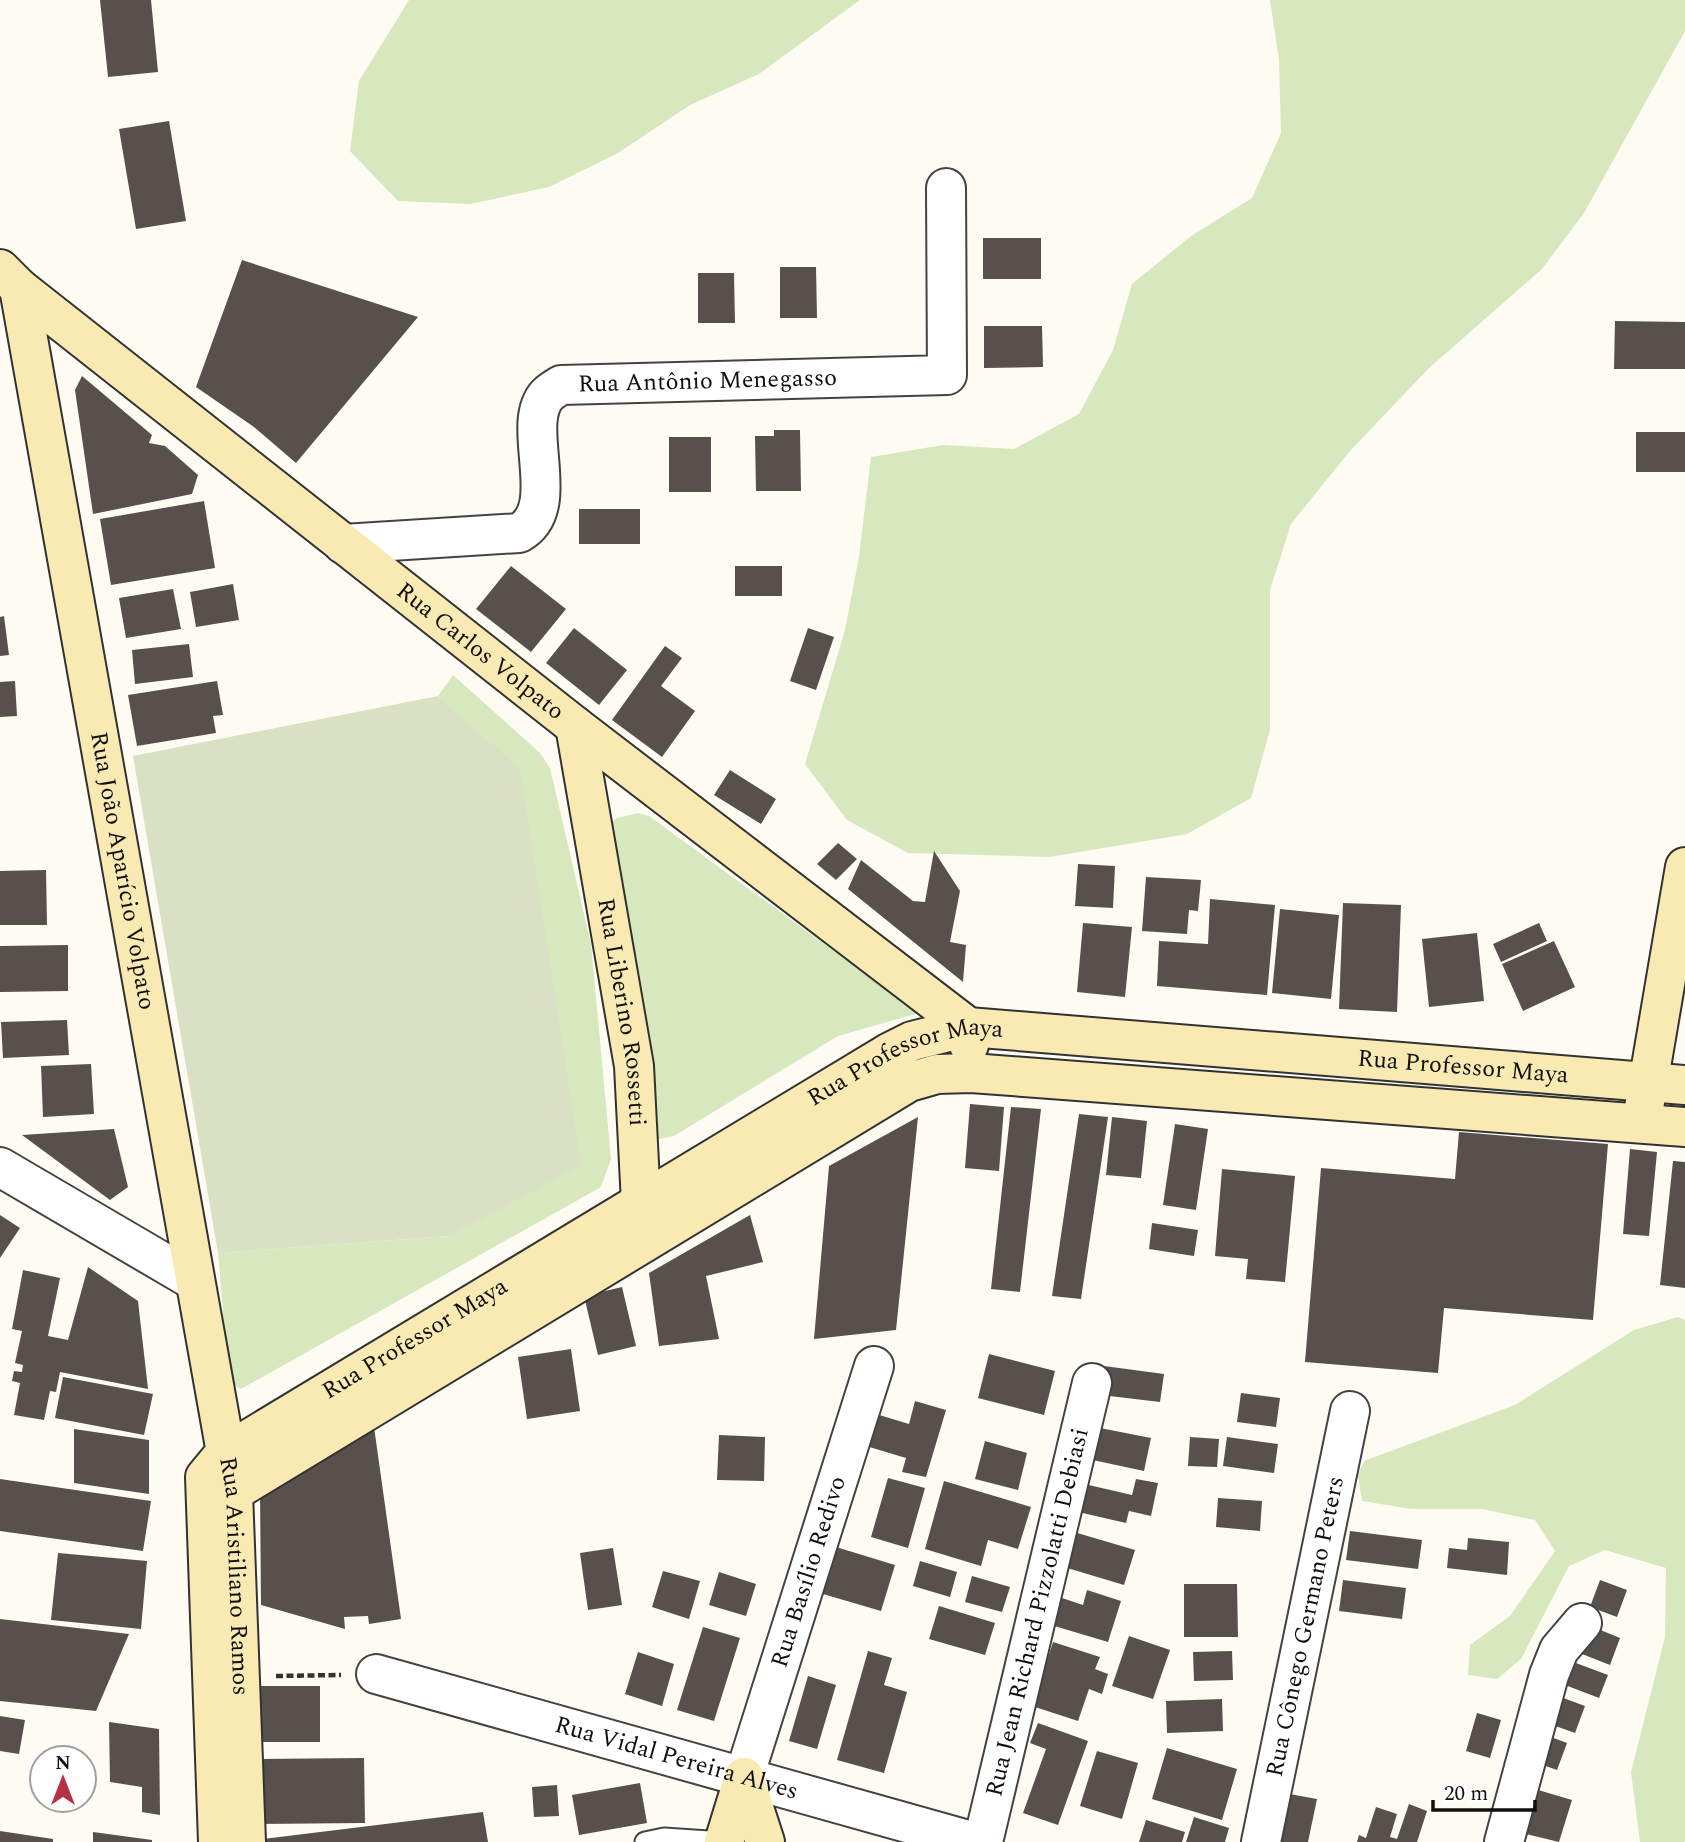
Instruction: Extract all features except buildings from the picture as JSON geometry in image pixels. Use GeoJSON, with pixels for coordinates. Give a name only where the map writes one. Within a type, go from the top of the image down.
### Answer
{"type":"FeatureCollection","features":[{"type":"Feature","properties":{"kind":"main road","name":"Rua Carlos Volpato"},"geometry":{"type":"LineString","coordinates":[[10,279],[575,726],[968,1027]]}},
{"type":"Feature","properties":{"kind":"main road","name":"Rua João Aparício Volpato"},"geometry":{"type":"LineString","coordinates":[[10,279],[225,1454]]}},
{"type":"Feature","properties":{"kind":"main road","name":"Rua Liberino Rossetti"},"geometry":{"type":"LineString","coordinates":[[575,726],[634,1066],[645,1221]]}},
{"type":"Feature","properties":{"kind":"main road"},"geometry":{"type":"LineString","coordinates":[[592,824],[603,808],[619,797],[638,790],[657,790]]}},
{"type":"Feature","properties":{"kind":"main road"},"geometry":{"type":"LineString","coordinates":[[1641,1124],[1667,1083],[1685,867]]}},
{"type":"Feature","properties":{"kind":"main road"},"geometry":{"type":"LineString","coordinates":[[968,1027],[971,1073]]}},
{"type":"Feature","properties":{"kind":"main road","name":"Rua Professor Maya"},"geometry":{"type":"LineString","coordinates":[[233,1492],[645,1221],[890,1052],[912,1041],[968,1027],[1667,1083]]}},
{"type":"Feature","properties":{"kind":"main road"},"geometry":{"type":"LineString","coordinates":[[1256,1095],[1257,1051]]}},
{"type":"Feature","properties":{"kind":"main road"},"geometry":{"type":"LineString","coordinates":[[1436,1108],[1438,1065]]}},
{"type":"Feature","properties":{"kind":"main road","name":"Rua Professor Maya"},"geometry":{"type":"LineString","coordinates":[[225,1454],[645,1221],[909,1082],[937,1074],[971,1073],[1685,1127]]}},
{"type":"Feature","properties":{"kind":"main road","name":"Rua Aristiliano Ramos"},"geometry":{"type":"LineString","coordinates":[[218,1842],[233,1492],[225,1454]]}},
{"type":"Feature","properties":{"kind":"main road","name":"Rua Aristiliano Ramos"},"geometry":{"type":"LineString","coordinates":[[225,1454],[205,1478],[246,1842]]}},
{"type":"Feature","properties":{"kind":"main road"},"geometry":{"type":"LineString","coordinates":[[724,1842],[744,1777]]}},
{"type":"Feature","properties":{"kind":"main road"},"geometry":{"type":"LineString","coordinates":[[744,1777],[765,1842]]}},
{"type":"Feature","properties":{"kind":"street","name":"Rua Antônio Menegasso"},"geometry":{"type":"LineString","coordinates":[[343,544],[519,533],[530,527],[539,507],[539,412],[546,396],[561,385],[947,375],[946,188]]}},
{"type":"Feature","properties":{"kind":"street"},"geometry":{"type":"LineString","coordinates":[[0,1167],[193,1280]]}},
{"type":"Feature","properties":{"kind":"street","name":"Rua Basílio Redivo"},"geometry":{"type":"LineString","coordinates":[[744,1777],[874,1366]]}},
{"type":"Feature","properties":{"kind":"street","name":"Rua Jean Richard Pizzolatti Debiasi"},"geometry":{"type":"LineString","coordinates":[[983,1842],[1091,1383]]}},
{"type":"Feature","properties":{"kind":"street","name":"Rua Cônego Germano Peters"},"geometry":{"type":"LineString","coordinates":[[1261,1842],[1350,1411]]}},
{"type":"Feature","properties":{"kind":"street"},"geometry":{"type":"LineString","coordinates":[[1504,1842],[1549,1675],[1559,1650],[1581,1623]]}},
{"type":"Feature","properties":{"kind":"street","name":"Rua Vidal Pereira Alves"},"geometry":{"type":"LineString","coordinates":[[376,1674],[975,1842]]}},
{"type":"Feature","properties":{"kind":"lane"},"geometry":{"type":"LineString","coordinates":[[645,1842],[664,1838],[724,1842]]}},
{"type":"Feature","properties":{"kind":"path"},"geometry":{"type":"LineString","coordinates":[[226,1677],[376,1674]]}},
{"type":"Feature","properties":{"kind":"green space"},"geometry":{"type":"Polygon","coordinates":[[[409,0],[860,0],[759,74],[690,105],[618,153],[549,187],[470,204],[398,201],[350,151],[359,81],[409,0]]]}},
{"type":"Feature","properties":{"kind":"green space"},"geometry":{"type":"Polygon","coordinates":[[[1270,0],[1685,0],[1685,31],[1584,213],[1542,269],[1429,368],[1349,452],[1291,524],[1270,590],[1270,730],[1251,798],[1187,834],[1049,857],[908,853],[847,820],[805,764],[845,630],[859,557],[871,457],[943,445],[1014,449],[1079,414],[1113,350],[1132,284],[1191,236],[1252,198],[1281,133],[1279,60],[1270,0]]]}},
{"type":"Feature","properties":{"kind":"green space"},"geometry":{"type":"Polygon","coordinates":[[[453,675],[540,753],[550,768],[591,944],[611,1159],[601,1187],[241,1389],[229,1382],[218,1253],[450,1236],[520,770],[438,696],[453,675]]]}},
{"type":"Feature","properties":{"kind":"green space"},"geometry":{"type":"Polygon","coordinates":[[[438,696],[520,769],[581,1165],[450,1236],[218,1253],[133,756],[438,696]]]}},
{"type":"Feature","properties":{"kind":"green space"},"geometry":{"type":"Polygon","coordinates":[[[638,813],[649,816],[919,1013],[838,1036],[674,1136],[654,1140],[609,824],[617,818],[638,813]]]}},
{"type":"Feature","properties":{"kind":"green space"},"geometry":{"type":"Polygon","coordinates":[[[1678,1317],[1685,1320],[1685,1842],[1640,1842],[1631,1772],[1665,1637],[1666,1568],[1605,1550],[1569,1566],[1521,1659],[1497,1679],[1468,1675],[1470,1645],[1510,1616],[1555,1551],[1535,1520],[1482,1509],[1411,1509],[1362,1501],[1358,1475],[1364,1461],[1515,1405],[1634,1330],[1678,1317]]]}}]}
